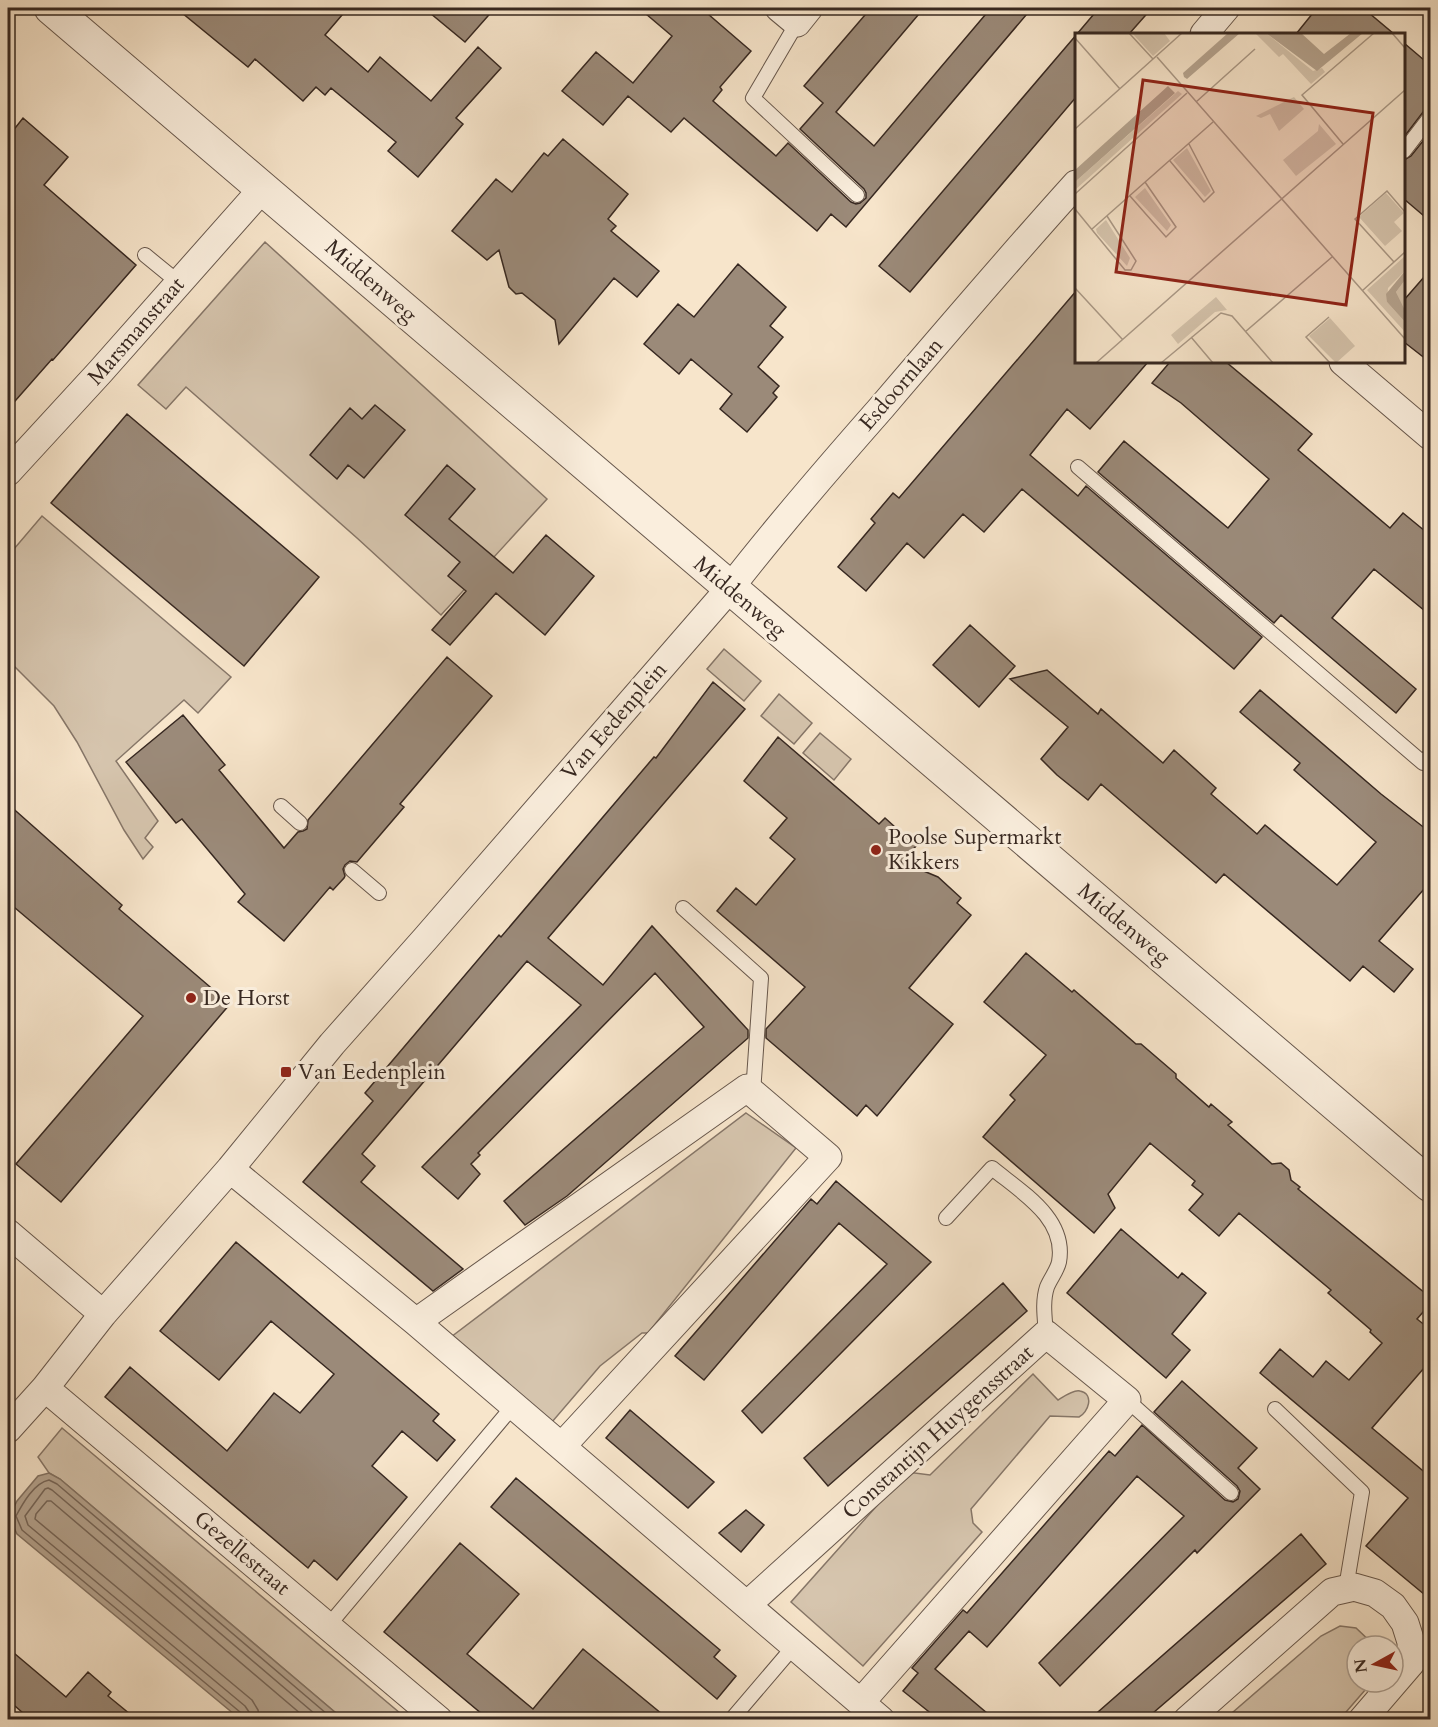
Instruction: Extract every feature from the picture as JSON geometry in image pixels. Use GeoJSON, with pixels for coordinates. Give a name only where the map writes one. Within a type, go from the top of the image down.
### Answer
{"type":"FeatureCollection","features":[{"type":"Feature","properties":{"kind":"street","name":"Middenweg"},"geometry":{"type":"LineString","coordinates":[[51,8],[1431,1185]]}},
{"type":"Feature","properties":{"kind":"street"},"geometry":{"type":"LineString","coordinates":[[1205,33],[1226,8]]}},
{"type":"Feature","properties":{"kind":"street","name":"Esdoornlaan"},"geometry":{"type":"LineString","coordinates":[[730,588],[875,414],[1075,186]]}},
{"type":"Feature","properties":{"kind":"street","name":"Marsmanstraat"},"geometry":{"type":"LineString","coordinates":[[8,472],[263,188]]}},
{"type":"Feature","properties":{"kind":"street"},"geometry":{"type":"LineString","coordinates":[[1343,363],[1431,436]]}},
{"type":"Feature","properties":{"kind":"street","name":"Van Eedenplein"},"geometry":{"type":"LineString","coordinates":[[8,1429],[45,1388],[103,1314],[230,1168],[332,1044],[434,930],[730,588]]}},
{"type":"Feature","properties":{"kind":"street"},"geometry":{"type":"LineString","coordinates":[[416,1322],[747,1088],[828,1157],[562,1446]]}},
{"type":"Feature","properties":{"kind":"street"},"geometry":{"type":"LineString","coordinates":[[230,1168],[416,1322],[881,1719]]}},
{"type":"Feature","properties":{"kind":"street"},"geometry":{"type":"LineString","coordinates":[[8,1233],[103,1314]]}},
{"type":"Feature","properties":{"kind":"street","name":"Constantijn Huygensstraat"},"geometry":{"type":"LineString","coordinates":[[748,1604],[1046,1334],[1127,1400]]}},
{"type":"Feature","properties":{"kind":"street","name":"Gezellestraat"},"geometry":{"type":"LineString","coordinates":[[45,1388],[439,1719]]}},
{"type":"Feature","properties":{"kind":"street"},"geometry":{"type":"LineString","coordinates":[[861,1702],[1127,1400]]}},
{"type":"Feature","properties":{"kind":"street"},"geometry":{"type":"LineString","coordinates":[[1187,1719],[1332,1592],[1354,1587],[1375,1593],[1393,1606],[1405,1623],[1411,1642],[1411,1663],[1362,1719]]}},
{"type":"Feature","properties":{"kind":"lane"},"geometry":{"type":"LineString","coordinates":[[795,13],[753,98],[857,195]]}},
{"type":"Feature","properties":{"kind":"lane"},"geometry":{"type":"LineString","coordinates":[[1405,150],[1431,117]]}},
{"type":"Feature","properties":{"kind":"lane"},"geometry":{"type":"LineString","coordinates":[[145,255],[178,282]]}},
{"type":"Feature","properties":{"kind":"lane"},"geometry":{"type":"LineString","coordinates":[[1078,466],[1424,763],[1431,755]]}},
{"type":"Feature","properties":{"kind":"lane"},"geometry":{"type":"LineString","coordinates":[[281,806],[300,823]]}},
{"type":"Feature","properties":{"kind":"lane"},"geometry":{"type":"LineString","coordinates":[[352,870],[379,893]]}},
{"type":"Feature","properties":{"kind":"lane"},"geometry":{"type":"LineString","coordinates":[[683,908],[760,978],[753,1093]]}},
{"type":"Feature","properties":{"kind":"lane"},"geometry":{"type":"LineString","coordinates":[[946,1218],[992,1168],[1047,1215],[1059,1237],[1059,1262],[1047,1288],[1044,1304],[1046,1334]]}},
{"type":"Feature","properties":{"kind":"lane"},"geometry":{"type":"LineString","coordinates":[[1127,1400],[1231,1493]]}},
{"type":"Feature","properties":{"kind":"lane"},"geometry":{"type":"LineString","coordinates":[[328,1626],[514,1405]]}},
{"type":"Feature","properties":{"kind":"lane"},"geometry":{"type":"LineString","coordinates":[[1275,1409],[1362,1492],[1346,1588]]}},
{"type":"Feature","properties":{"kind":"lane"},"geometry":{"type":"LineString","coordinates":[[731,1719],[795,1645]]}},
{"type":"Feature","properties":{"kind":"shaded area"},"geometry":{"type":"Polygon","coordinates":[[[265,242],[547,499],[441,615],[186,387],[166,409],[138,385],[265,242]]]}},
{"type":"Feature","properties":{"kind":"shaded area"},"geometry":{"type":"Polygon","coordinates":[[[42,516],[231,677],[198,713],[184,700],[116,761],[158,821],[145,838],[153,847],[143,859],[124,830],[77,742],[54,706],[8,660],[8,556],[42,516]]]}},
{"type":"Feature","properties":{"kind":"shaded area"},"geometry":{"type":"Polygon","coordinates":[[[724,649],[761,681],[744,701],[707,669],[724,649]]]}},
{"type":"Feature","properties":{"kind":"shaded area"},"geometry":{"type":"Polygon","coordinates":[[[779,694],[812,723],[794,744],[761,716],[779,694]]]}},
{"type":"Feature","properties":{"kind":"shaded area"},"geometry":{"type":"Polygon","coordinates":[[[820,733],[851,759],[834,780],[803,753],[820,733]]]}},
{"type":"Feature","properties":{"kind":"shaded area"},"geometry":{"type":"Polygon","coordinates":[[[746,1113],[796,1148],[648,1333],[642,1333],[600,1366],[552,1422],[451,1337],[746,1113]]]}},
{"type":"Feature","properties":{"kind":"shaded area"},"geometry":{"type":"Polygon","coordinates":[[[1033,1374],[1058,1400],[1075,1391],[1085,1393],[1089,1399],[1085,1412],[1079,1417],[1050,1416],[971,1509],[973,1523],[982,1532],[863,1666],[791,1602],[907,1472],[930,1475],[1033,1374]]]}},
{"type":"Feature","properties":{"kind":"shaded area"},"geometry":{"type":"Polygon","coordinates":[[[62,1428],[407,1719],[343,1719],[60,1479],[49,1473],[38,1457],[62,1428]]]}},
{"type":"Feature","properties":{"kind":"shaded area"},"geometry":{"type":"Polygon","coordinates":[[[1340,1626],[1356,1628],[1362,1634],[1345,1634],[1345,1694],[1362,1694],[1340,1719],[1225,1719],[1321,1636],[1340,1626]]]}},
{"type":"Feature","properties":{"kind":"water"},"geometry":{"type":"Polygon","coordinates":[[[49,1473],[60,1479],[343,1719],[240,1719],[17,1534],[9,1517],[17,1501],[38,1476],[49,1473]]]}},
{"type":"Feature","properties":{"kind":"building"},"geometry":{"type":"Polygon","coordinates":[[[176,8],[348,8],[325,35],[368,72],[380,57],[431,101],[478,47],[501,68],[456,118],[463,124],[418,177],[388,151],[396,142],[331,88],[325,95],[316,87],[303,101],[255,59],[248,67],[176,8]]]}},
{"type":"Feature","properties":{"kind":"building"},"geometry":{"type":"Polygon","coordinates":[[[424,8],[495,8],[465,42],[424,8]]]}},
{"type":"Feature","properties":{"kind":"building"},"geometry":{"type":"Polygon","coordinates":[[[639,8],[701,8],[751,51],[720,87],[722,90],[713,101],[776,156],[788,143],[851,202],[856,204],[866,198],[864,189],[800,129],[823,103],[804,86],[871,8],[924,8],[836,112],[874,146],[991,8],[1032,8],[846,227],[831,214],[817,231],[684,118],[671,132],[628,96],[603,125],[562,91],[596,52],[633,83],[672,36],[639,8]]]}},
{"type":"Feature","properties":{"kind":"building"},"geometry":{"type":"Polygon","coordinates":[[[1099,8],[1152,8],[1130,33],[1078,33],[1099,8]]]}},
{"type":"Feature","properties":{"kind":"building"},"geometry":{"type":"Polygon","coordinates":[[[1317,8],[1363,8],[1393,33],[1297,33],[1317,8]]]}},
{"type":"Feature","properties":{"kind":"building"},"geometry":{"type":"Polygon","coordinates":[[[1075,36],[1075,98],[910,292],[879,266],[1075,36]]]}},
{"type":"Feature","properties":{"kind":"building"},"geometry":{"type":"Polygon","coordinates":[[[1405,44],[1431,66],[1431,108],[1423,112],[1405,136],[1405,44]]]}},
{"type":"Feature","properties":{"kind":"building"},"geometry":{"type":"Polygon","coordinates":[[[23,118],[68,157],[44,185],[136,265],[8,409],[8,137],[23,118]]]}},
{"type":"Feature","properties":{"kind":"building"},"geometry":{"type":"Polygon","coordinates":[[[1431,131],[1431,222],[1405,200],[1405,159],[1411,156],[1431,131]]]}},
{"type":"Feature","properties":{"kind":"building"},"geometry":{"type":"Polygon","coordinates":[[[563,139],[628,194],[608,219],[616,226],[611,231],[659,271],[637,297],[614,278],[559,344],[555,320],[522,293],[516,294],[509,287],[499,250],[487,260],[452,231],[496,179],[512,192],[544,153],[548,156],[563,139]]]}},
{"type":"Feature","properties":{"kind":"building"},"geometry":{"type":"Polygon","coordinates":[[[738,264],[786,307],[770,326],[783,337],[758,367],[779,386],[773,393],[777,397],[747,432],[720,409],[732,394],[691,359],[679,374],[644,344],[678,304],[694,317],[738,264]]]}},
{"type":"Feature","properties":{"kind":"building"},"geometry":{"type":"Polygon","coordinates":[[[1431,269],[1431,363],[1405,343],[1405,299],[1431,269]]]}},
{"type":"Feature","properties":{"kind":"building"},"geometry":{"type":"Polygon","coordinates":[[[1075,292],[1075,363],[1147,363],[1090,429],[1067,409],[1030,455],[1078,496],[1086,486],[1262,637],[1234,669],[1022,489],[984,532],[963,514],[924,558],[907,543],[866,591],[838,567],[875,523],[871,519],[893,493],[899,498],[1075,292]]]}},
{"type":"Feature","properties":{"kind":"building"},"geometry":{"type":"Polygon","coordinates":[[[1169,363],[1227,363],[1312,434],[1298,450],[1390,528],[1403,513],[1431,536],[1431,616],[1374,569],[1332,618],[1416,689],[1396,713],[1281,615],[1274,623],[1098,472],[1124,441],[1228,528],[1269,479],[1181,403],[1152,383],[1169,363]]]}},
{"type":"Feature","properties":{"kind":"building"},"geometry":{"type":"Polygon","coordinates":[[[375,405],[405,430],[364,478],[348,465],[337,479],[310,455],[350,408],[362,419],[375,405]]]}},
{"type":"Feature","properties":{"kind":"building"},"geometry":{"type":"Polygon","coordinates":[[[127,414],[319,577],[244,666],[51,503],[127,414]]]}},
{"type":"Feature","properties":{"kind":"building"},"geometry":{"type":"Polygon","coordinates":[[[447,465],[475,489],[449,519],[513,573],[546,535],[594,576],[545,635],[496,593],[450,645],[432,630],[466,591],[448,576],[460,562],[405,515],[447,465]]]}},
{"type":"Feature","properties":{"kind":"building"},"geometry":{"type":"Polygon","coordinates":[[[970,625],[1015,666],[979,707],[933,665],[970,625]]]}},
{"type":"Feature","properties":{"kind":"building"},"geometry":{"type":"Polygon","coordinates":[[[447,657],[492,696],[400,804],[404,807],[357,862],[350,861],[345,865],[344,878],[333,890],[330,887],[284,941],[238,902],[245,894],[182,819],[176,823],[126,762],[183,715],[225,765],[219,770],[284,848],[298,832],[307,829],[308,820],[447,657]]]}},
{"type":"Feature","properties":{"kind":"building"},"geometry":{"type":"Polygon","coordinates":[[[1047,670],[1098,714],[1101,709],[1163,763],[1174,750],[1216,788],[1211,794],[1257,834],[1265,825],[1337,885],[1376,842],[1294,770],[1300,763],[1240,712],[1260,690],[1381,794],[1431,833],[1431,881],[1379,941],[1413,969],[1394,992],[1363,966],[1350,981],[1224,874],[1216,883],[1101,784],[1088,800],[1057,775],[1041,759],[1068,727],[1010,679],[1047,670]]]}},
{"type":"Feature","properties":{"kind":"building"},"geometry":{"type":"Polygon","coordinates":[[[713,682],[745,709],[548,938],[603,985],[652,926],[748,1030],[748,1038],[567,1196],[525,1225],[504,1201],[704,1027],[655,973],[478,1153],[480,1155],[471,1164],[480,1174],[458,1199],[422,1167],[581,1005],[527,961],[362,1154],[375,1166],[361,1182],[463,1269],[433,1291],[303,1182],[373,1101],[365,1093],[499,935],[501,937],[654,757],[656,758],[713,682]]]}},
{"type":"Feature","properties":{"kind":"building"},"geometry":{"type":"Polygon","coordinates":[[[778,737],[879,824],[885,818],[916,846],[902,862],[938,877],[961,898],[957,903],[971,915],[909,988],[953,1024],[877,1116],[866,1105],[857,1116],[766,1038],[766,1029],[805,987],[717,911],[736,888],[756,905],[795,859],[770,838],[787,818],[744,781],[778,737]]]}},
{"type":"Feature","properties":{"kind":"building","name":"De Horst"},"geometry":{"type":"Polygon","coordinates":[[[8,804],[122,905],[119,909],[230,1004],[61,1202],[16,1164],[143,1016],[8,902],[8,804]]]}},
{"type":"Feature","properties":{"kind":"building"},"geometry":{"type":"Polygon","coordinates":[[[1026,953],[1072,992],[1074,990],[1136,1044],[1141,1044],[1209,1107],[1211,1104],[1232,1122],[1228,1125],[1272,1164],[1281,1163],[1289,1170],[1291,1180],[1300,1187],[1298,1189],[1431,1298],[1431,1303],[1417,1319],[1431,1330],[1431,1360],[1372,1428],[1428,1475],[1431,1472],[1431,1600],[1366,1546],[1408,1498],[1260,1373],[1280,1349],[1313,1377],[1326,1361],[1349,1380],[1382,1343],[1370,1332],[1371,1330],[1328,1293],[1331,1290],[1239,1213],[1219,1236],[1189,1210],[1203,1194],[1192,1185],[1195,1181],[1150,1143],[1108,1194],[1115,1208],[1094,1233],[983,1137],[1015,1100],[1010,1095],[1046,1055],[984,1002],[1026,953]]]}},
{"type":"Feature","properties":{"kind":"building"},"geometry":{"type":"Polygon","coordinates":[[[836,1181],[931,1262],[762,1433],[742,1411],[887,1264],[839,1223],[704,1380],[675,1356],[811,1199],[817,1204],[836,1181]]]}},
{"type":"Feature","properties":{"kind":"building"},"geometry":{"type":"Polygon","coordinates":[[[1121,1229],[1178,1278],[1182,1273],[1206,1293],[1172,1334],[1190,1350],[1166,1378],[1067,1293],[1121,1229]]]}},
{"type":"Feature","properties":{"kind":"building"},"geometry":{"type":"Polygon","coordinates":[[[236,1242],[439,1414],[433,1421],[455,1440],[437,1461],[402,1431],[372,1466],[407,1497],[337,1580],[314,1560],[308,1568],[105,1397],[130,1367],[227,1451],[274,1393],[300,1413],[334,1374],[271,1321],[219,1380],[160,1331],[236,1242]]]}},
{"type":"Feature","properties":{"kind":"building"},"geometry":{"type":"Polygon","coordinates":[[[1003,1283],[1027,1311],[828,1486],[804,1458],[1003,1283]]]}},
{"type":"Feature","properties":{"kind":"building"},"geometry":{"type":"Polygon","coordinates":[[[1182,1381],[1257,1448],[1238,1468],[1260,1489],[1197,1553],[1195,1550],[1060,1686],[1039,1663],[1184,1516],[1137,1476],[987,1647],[969,1631],[935,1669],[994,1719],[938,1719],[903,1691],[918,1673],[912,1668],[963,1610],[967,1613],[1109,1451],[1115,1456],[1142,1425],[1225,1500],[1233,1502],[1238,1499],[1240,1491],[1237,1486],[1154,1412],[1182,1381]]]}},
{"type":"Feature","properties":{"kind":"building"},"geometry":{"type":"Polygon","coordinates":[[[630,1410],[714,1482],[688,1508],[606,1438],[630,1410]]]}},
{"type":"Feature","properties":{"kind":"building"},"geometry":{"type":"Polygon","coordinates":[[[516,1478],[720,1650],[714,1657],[736,1676],[717,1699],[491,1507],[516,1478]]]}},
{"type":"Feature","properties":{"kind":"building"},"geometry":{"type":"Polygon","coordinates":[[[746,1510],[764,1525],[741,1552],[719,1533],[746,1510]]]}},
{"type":"Feature","properties":{"kind":"building"},"geometry":{"type":"Polygon","coordinates":[[[1301,1534],[1326,1564],[1146,1719],[1090,1719],[1301,1534]]]}},
{"type":"Feature","properties":{"kind":"building"},"geometry":{"type":"Polygon","coordinates":[[[460,1543],[519,1594],[467,1654],[533,1709],[583,1649],[668,1719],[488,1719],[384,1632],[460,1543]]]}},
{"type":"Feature","properties":{"kind":"building"},"geometry":{"type":"Polygon","coordinates":[[[8,1648],[66,1697],[88,1672],[111,1692],[108,1696],[136,1719],[30,1719],[8,1700],[8,1648]]]}},
{"type":"Feature","properties":{"kind":"place","name":"Poolse Supermarkt Kikkers"},"geometry":{"type":"Point","coordinates":[876,850]}},
{"type":"Feature","properties":{"kind":"place","name":"De Horst"},"geometry":{"type":"Point","coordinates":[191,998]}},
{"type":"Feature","properties":{"kind":"place","name":"Van Eedenplein"},"geometry":{"type":"Point","coordinates":[286,1072]}}]}
